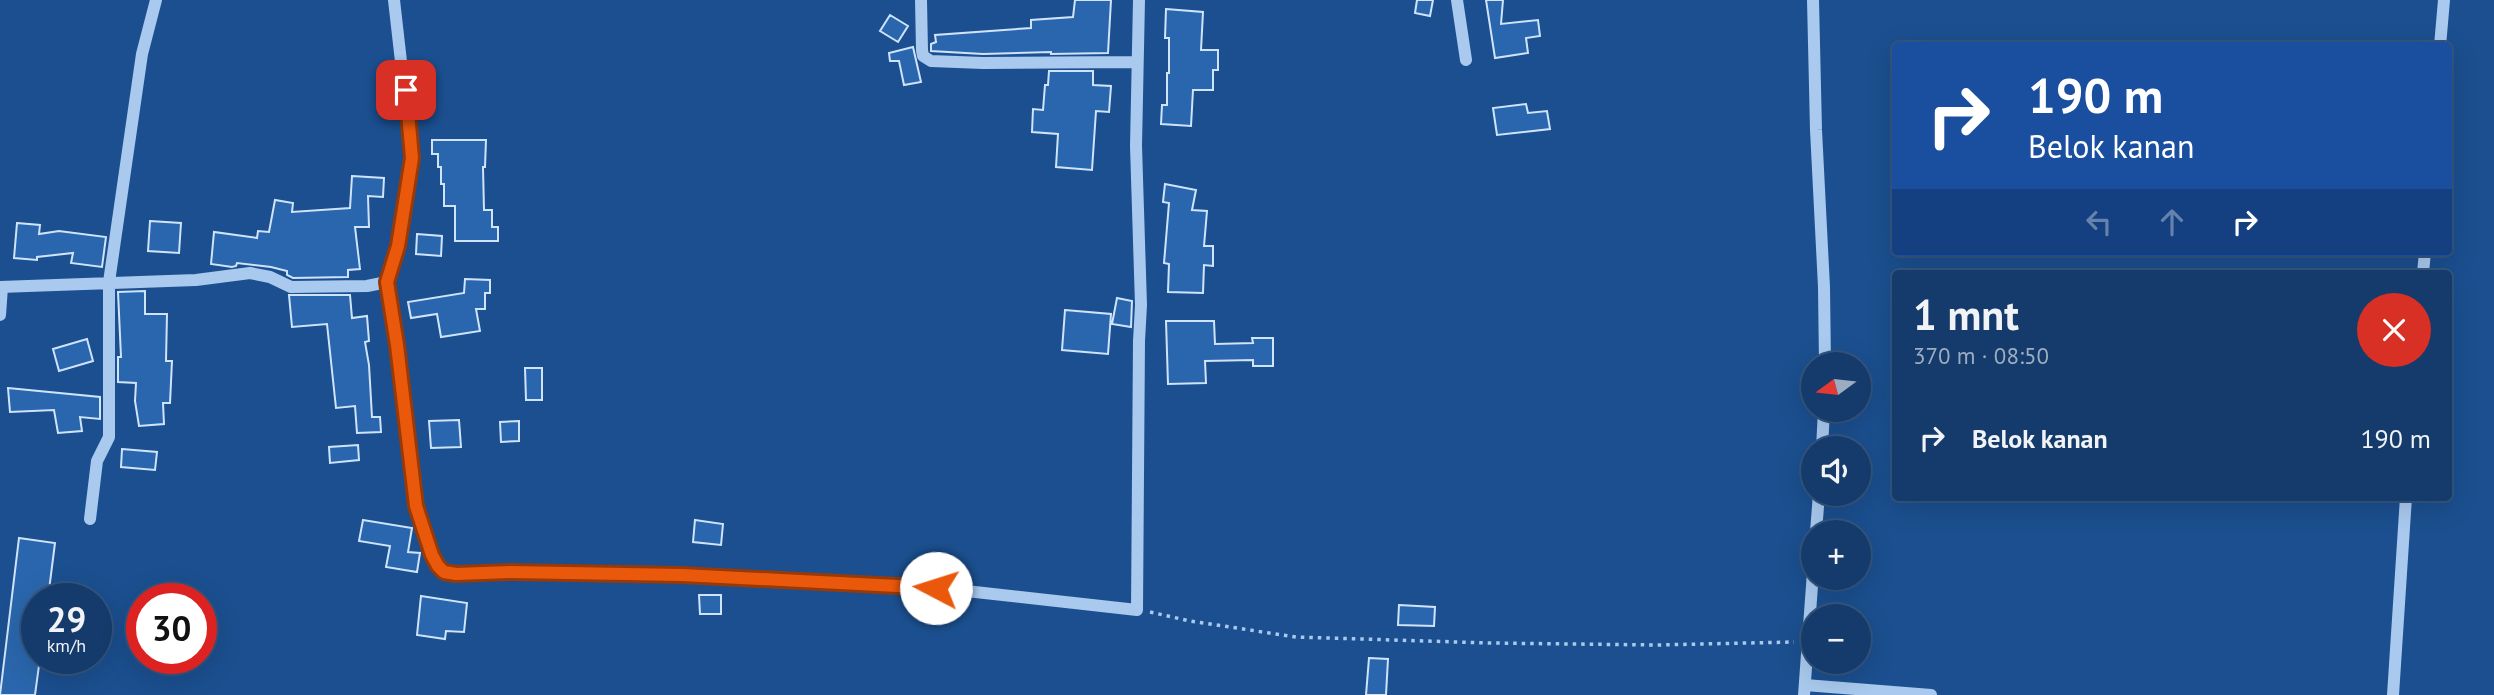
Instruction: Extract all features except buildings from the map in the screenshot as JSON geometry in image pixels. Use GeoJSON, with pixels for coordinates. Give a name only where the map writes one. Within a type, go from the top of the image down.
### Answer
{"type":"FeatureCollection","features":[{"type":"Feature","properties":{"kind":"street"},"geometry":{"type":"LineString","coordinates":[[90,519],[97,461],[109,437],[109,282],[142,54],[156,0]]}},
{"type":"Feature","properties":{"kind":"street"},"geometry":{"type":"LineString","coordinates":[[394,0],[412,158],[398,246],[387,282],[416,506],[432,555],[444,572],[682,575],[912,585],[1138,610],[1141,304],[1136,62],[1139,0]]}},
{"type":"Feature","properties":{"kind":"street"},"geometry":{"type":"LineString","coordinates":[[920,0],[920,41],[923,55],[931,61],[1136,62]]}},
{"type":"Feature","properties":{"kind":"street"},"geometry":{"type":"LineString","coordinates":[[1457,0],[1465,60]]}},
{"type":"Feature","properties":{"kind":"street"},"geometry":{"type":"LineString","coordinates":[[1813,0],[1825,352]]}},
{"type":"Feature","properties":{"kind":"street"},"geometry":{"type":"LineString","coordinates":[[2440,42],[2444,0]]}},
{"type":"Feature","properties":{"kind":"street"},"geometry":{"type":"LineString","coordinates":[[0,315],[1,287],[196,280],[250,273],[270,276],[291,287],[368,286],[387,282]]}},
{"type":"Feature","properties":{"kind":"street"},"geometry":{"type":"LineString","coordinates":[[2393,695],[2406,501]]}},
{"type":"Feature","properties":{"kind":"street"},"geometry":{"type":"LineString","coordinates":[[1805,690],[1931,695]]}},
{"type":"Feature","properties":{"kind":"path"},"geometry":{"type":"LineString","coordinates":[[1138,610],[1296,637],[1656,645],[1801,642]]}},
{"type":"Feature","properties":{"kind":"route"},"geometry":{"type":"LineString","coordinates":[[406,90],[412,158],[398,246],[387,282],[416,506],[432,555],[444,572],[682,575],[936,588]]}}]}
